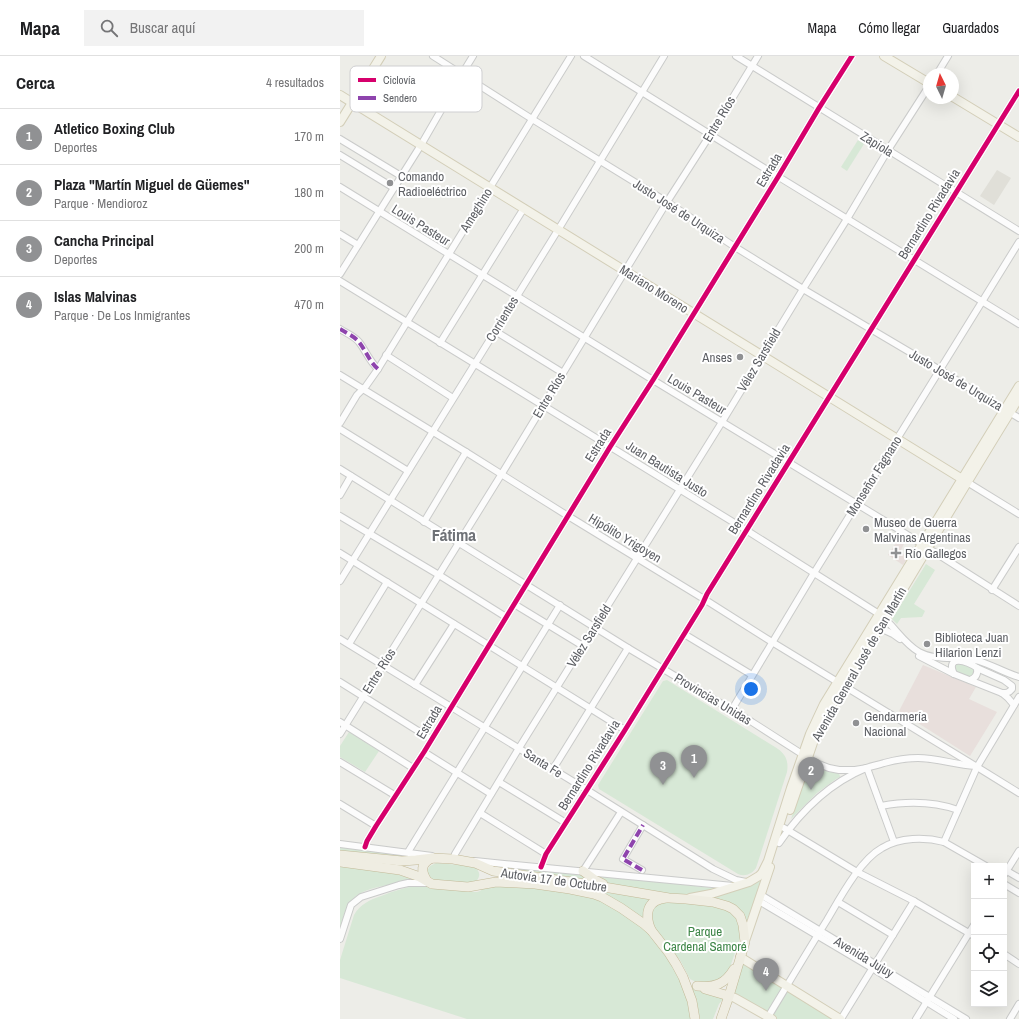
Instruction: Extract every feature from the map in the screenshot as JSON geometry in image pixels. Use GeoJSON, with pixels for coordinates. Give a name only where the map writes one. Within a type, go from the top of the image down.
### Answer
{"type":"FeatureCollection","features":[{"type":"Feature","properties":{"kind":"highway","name":"Autovía 17 de Octubre"},"geometry":{"type":"LineString","coordinates":[[340,855],[402,861],[436,858],[457,860],[479,865],[493,871],[586,884],[669,898],[712,902],[727,906],[737,913],[742,920],[745,942]]}},
{"type":"Feature","properties":{"kind":"highway"},"geometry":{"type":"LineString","coordinates":[[430,883],[424,874],[423,868],[425,863],[436,858]]}},
{"type":"Feature","properties":{"kind":"highway","name":"Autovía 17 de Octubre"},"geometry":{"type":"LineString","coordinates":[[340,862],[400,870],[420,877],[430,883],[468,887],[496,882],[535,884],[570,888],[602,897],[621,908],[651,930],[669,952],[683,978]]}},
{"type":"Feature","properties":{"kind":"highway"},"geometry":{"type":"LineString","coordinates":[[479,865],[484,875],[479,885]]}},
{"type":"Feature","properties":{"kind":"highway"},"geometry":{"type":"LineString","coordinates":[[583,871],[595,880],[615,889]]}},
{"type":"Feature","properties":{"kind":"highway"},"geometry":{"type":"LineString","coordinates":[[651,930],[647,917],[650,905],[658,899],[669,898]]}},
{"type":"Feature","properties":{"kind":"highway","name":"Avenida General José de San Martín"},"geometry":{"type":"LineString","coordinates":[[721,1019],[745,942]]}},
{"type":"Feature","properties":{"kind":"highway"},"geometry":{"type":"LineString","coordinates":[[697,986],[710,987],[720,984],[731,975],[740,958]]}},
{"type":"Feature","properties":{"kind":"highway"},"geometry":{"type":"LineString","coordinates":[[683,978],[697,986],[729,996]]}},
{"type":"Feature","properties":{"kind":"highway"},"geometry":{"type":"LineString","coordinates":[[683,978],[692,1001],[695,1019]]}},
{"type":"Feature","properties":{"kind":"main road"},"geometry":{"type":"LineString","coordinates":[[375,66],[381,56]]}},
{"type":"Feature","properties":{"kind":"main road"},"geometry":{"type":"LineString","coordinates":[[884,56],[923,79]]}},
{"type":"Feature","properties":{"kind":"main road","name":"Mariano Moreno"},"geometry":{"type":"LineString","coordinates":[[340,95],[350,101]]}},
{"type":"Feature","properties":{"kind":"main road"},"geometry":{"type":"LineString","coordinates":[[959,101],[1019,137]]}},
{"type":"Feature","properties":{"kind":"main road"},"geometry":{"type":"LineString","coordinates":[[340,122],[350,105]]}},
{"type":"Feature","properties":{"kind":"main road","name":"Mariano Moreno"},"geometry":{"type":"LineString","coordinates":[[368,112],[965,480]]}},
{"type":"Feature","properties":{"kind":"main road","name":"Avenida General José de San Martín"},"geometry":{"type":"LineString","coordinates":[[841,684],[1007,411],[1019,386]]}},
{"type":"Feature","properties":{"kind":"main road","name":"Avenida General José de San Martín"},"geometry":{"type":"LineString","coordinates":[[1007,411],[1019,398]]}},
{"type":"Feature","properties":{"kind":"main road","name":"Avenida General José de San Martín"},"geometry":{"type":"LineString","coordinates":[[745,942],[779,842],[786,829],[810,734],[814,725],[841,684],[880,628],[882,616]]}},
{"type":"Feature","properties":{"kind":"main road","name":"Avenida General José de San Martín"},"geometry":{"type":"LineString","coordinates":[[686,899],[711,894],[749,882],[759,876],[765,868],[805,757]]}},
{"type":"Feature","properties":{"kind":"main road"},"geometry":{"type":"LineString","coordinates":[[740,958],[841,1019]]}},
{"type":"Feature","properties":{"kind":"main road"},"geometry":{"type":"LineString","coordinates":[[729,996],[770,1018]]}},
{"type":"Feature","properties":{"kind":"street","name":"Justo José de Urquiza"},"geometry":{"type":"LineString","coordinates":[[433,56],[449,66]]}},
{"type":"Feature","properties":{"kind":"street"},"geometry":{"type":"LineString","coordinates":[[467,66],[473,56]]}},
{"type":"Feature","properties":{"kind":"street","name":"Ameghino"},"geometry":{"type":"LineString","coordinates":[[340,423],[357,395],[366,386],[378,369],[571,56]]}},
{"type":"Feature","properties":{"kind":"street"},"geometry":{"type":"LineString","coordinates":[[584,56],[847,220],[1019,324]]}},
{"type":"Feature","properties":{"kind":"street","name":"Corrientes"},"geometry":{"type":"LineString","coordinates":[[340,581],[601,161],[664,56]]}},
{"type":"Feature","properties":{"kind":"street","name":"Zapiola"},"geometry":{"type":"LineString","coordinates":[[736,56],[1019,231]]}},
{"type":"Feature","properties":{"kind":"street","name":"Entre Ríos"},"geometry":{"type":"LineString","coordinates":[[340,734],[343,724],[383,665],[459,543],[758,56]]}},
{"type":"Feature","properties":{"kind":"street","name":"Estrada"},"geometry":{"type":"LineString","coordinates":[[365,847],[376,826],[424,752],[610,447],[694,314],[852,56]]}},
{"type":"Feature","properties":{"kind":"street"},"geometry":{"type":"LineString","coordinates":[[941,68],[948,56]]}},
{"type":"Feature","properties":{"kind":"street","name":"Justo José de Urquiza"},"geometry":{"type":"LineString","coordinates":[[482,87],[803,289],[1019,418]]}},
{"type":"Feature","properties":{"kind":"street","name":"Bernardino Rivadavia"},"geometry":{"type":"LineString","coordinates":[[541,867],[546,854],[663,669],[746,530],[1019,91]]}},
{"type":"Feature","properties":{"kind":"street","name":"Vélez Sarsfield"},"geometry":{"type":"LineString","coordinates":[[457,860],[455,854],[519,748],[923,95]]}},
{"type":"Feature","properties":{"kind":"street"},"geometry":{"type":"LineString","coordinates":[[340,274],[440,112]]}},
{"type":"Feature","properties":{"kind":"street"},"geometry":{"type":"LineString","coordinates":[[340,139],[401,176]]}},
{"type":"Feature","properties":{"kind":"street"},"geometry":{"type":"LineString","coordinates":[[340,155],[394,188]]}},
{"type":"Feature","properties":{"kind":"street","name":"Louis Pasteur"},"geometry":{"type":"LineString","coordinates":[[340,187],[857,504],[1019,606]]}},
{"type":"Feature","properties":{"kind":"street"},"geometry":{"type":"LineString","coordinates":[[440,343],[524,208]]}},
{"type":"Feature","properties":{"kind":"street"},"geometry":{"type":"LineString","coordinates":[[340,234],[358,245]]}},
{"type":"Feature","properties":{"kind":"street","name":"Monseñor Fagnano"},"geometry":{"type":"LineString","coordinates":[[731,711],[814,573],[1019,242]]}},
{"type":"Feature","properties":{"kind":"street","name":"Juan Bautista Justo"},"geometry":{"type":"LineString","coordinates":[[340,281],[746,530],[882,616],[908,644],[924,656]]}},
{"type":"Feature","properties":{"kind":"street"},"geometry":{"type":"LineString","coordinates":[[340,329],[359,342],[371,362],[378,369]]}},
{"type":"Feature","properties":{"kind":"street"},"geometry":{"type":"LineString","coordinates":[[495,331],[563,372]]}},
{"type":"Feature","properties":{"kind":"street"},"geometry":{"type":"LineString","coordinates":[[386,355],[453,398]]}},
{"type":"Feature","properties":{"kind":"street","name":"Hipólito Yrigoyen"},"geometry":{"type":"LineString","coordinates":[[340,375],[1019,793]]}},
{"type":"Feature","properties":{"kind":"street"},"geometry":{"type":"LineString","coordinates":[[340,429],[408,471]]}},
{"type":"Feature","properties":{"kind":"street"},"geometry":{"type":"LineString","coordinates":[[424,522],[466,452]]}},
{"type":"Feature","properties":{"kind":"street","name":"Provincias Unidas"},"geometry":{"type":"LineString","coordinates":[[340,469],[628,648],[731,711],[752,722],[805,757],[823,766],[839,770],[867,768]]}},
{"type":"Feature","properties":{"kind":"street"},"geometry":{"type":"LineString","coordinates":[[340,494],[352,476]]}},
{"type":"Feature","properties":{"kind":"street"},"geometry":{"type":"LineString","coordinates":[[965,480],[1019,514]]}},
{"type":"Feature","properties":{"kind":"street"},"geometry":{"type":"LineString","coordinates":[[340,516],[506,617]]}},
{"type":"Feature","properties":{"kind":"street"},"geometry":{"type":"LineString","coordinates":[[992,590],[1019,547]]}},
{"type":"Feature","properties":{"kind":"street"},"geometry":{"type":"LineString","coordinates":[[340,553],[625,730]]}},
{"type":"Feature","properties":{"kind":"street"},"geometry":{"type":"LineString","coordinates":[[349,644],[387,582]]}},
{"type":"Feature","properties":{"kind":"street"},"geometry":{"type":"LineString","coordinates":[[514,604],[583,646]]}},
{"type":"Feature","properties":{"kind":"street"},"geometry":{"type":"LineString","coordinates":[[408,852],[560,606]]}},
{"type":"Feature","properties":{"kind":"street"},"geometry":{"type":"LineString","coordinates":[[416,685],[454,624]]}},
{"type":"Feature","properties":{"kind":"street"},"geometry":{"type":"LineString","coordinates":[[880,628],[898,637],[912,652],[924,656],[954,674],[1002,693],[1017,704]]}},
{"type":"Feature","properties":{"kind":"street"},"geometry":{"type":"LineString","coordinates":[[684,634],[752,675]]}},
{"type":"Feature","properties":{"kind":"street","name":"Santa Fe"},"geometry":{"type":"LineString","coordinates":[[340,639],[713,869],[736,880],[749,882]]}},
{"type":"Feature","properties":{"kind":"street"},"geometry":{"type":"LineString","coordinates":[[553,769],[628,648]]}},
{"type":"Feature","properties":{"kind":"street"},"geometry":{"type":"LineString","coordinates":[[931,660],[942,657],[980,661],[1019,677]]}},
{"type":"Feature","properties":{"kind":"street"},"geometry":{"type":"LineString","coordinates":[[939,666],[942,657]]}},
{"type":"Feature","properties":{"kind":"street"},"geometry":{"type":"LineString","coordinates":[[959,659],[1000,678],[1012,686],[1012,690],[1008,693],[1002,693]]}},
{"type":"Feature","properties":{"kind":"street"},"geometry":{"type":"LineString","coordinates":[[954,674],[952,666],[959,659]]}},
{"type":"Feature","properties":{"kind":"street"},"geometry":{"type":"LineString","coordinates":[[970,680],[976,676],[977,668]]}},
{"type":"Feature","properties":{"kind":"street"},"geometry":{"type":"LineString","coordinates":[[340,682],[431,739]]}},
{"type":"Feature","properties":{"kind":"street"},"geometry":{"type":"LineString","coordinates":[[944,842],[977,766],[1017,704],[1019,697]]}},
{"type":"Feature","properties":{"kind":"street"},"geometry":{"type":"LineString","coordinates":[[343,724],[413,768]]}},
{"type":"Feature","properties":{"kind":"street"},"geometry":{"type":"LineString","coordinates":[[424,752],[491,794]]}},
{"type":"Feature","properties":{"kind":"street"},"geometry":{"type":"LineString","coordinates":[[971,934],[914,901],[857,872],[786,829],[820,796],[840,782],[867,768],[891,761],[917,758],[938,759],[960,765],[977,766]]}},
{"type":"Feature","properties":{"kind":"street"},"geometry":{"type":"LineString","coordinates":[[340,762],[396,796]]}},
{"type":"Feature","properties":{"kind":"street"},"geometry":{"type":"LineString","coordinates":[[867,768],[894,842]]}},
{"type":"Feature","properties":{"kind":"street"},"geometry":{"type":"LineString","coordinates":[[839,770],[843,776],[840,782]]}},
{"type":"Feature","properties":{"kind":"street"},"geometry":{"type":"LineString","coordinates":[[499,782],[566,823]]}},
{"type":"Feature","properties":{"kind":"street"},"geometry":{"type":"LineString","coordinates":[[881,806],[909,802],[941,805],[958,810]]}},
{"type":"Feature","properties":{"kind":"street"},"geometry":{"type":"LineString","coordinates":[[340,804],[376,826]]}},
{"type":"Feature","properties":{"kind":"street"},"geometry":{"type":"LineString","coordinates":[[583,871],[621,812]]}},
{"type":"Feature","properties":{"kind":"street"},"geometry":{"type":"LineString","coordinates":[[480,813],[546,854]]}},
{"type":"Feature","properties":{"kind":"street"},"geometry":{"type":"LineString","coordinates":[[642,870],[622,859],[643,825]]}},
{"type":"Feature","properties":{"kind":"street"},"geometry":{"type":"LineString","coordinates":[[770,1018],[787,986],[838,902],[857,872],[875,852],[894,842],[927,839],[944,842],[981,863]]}},
{"type":"Feature","properties":{"kind":"street"},"geometry":{"type":"LineString","coordinates":[[340,844],[408,852],[436,858]]}},
{"type":"Feature","properties":{"kind":"street"},"geometry":{"type":"LineString","coordinates":[[1007,870],[1019,851]]}},
{"type":"Feature","properties":{"kind":"street"},"geometry":{"type":"LineString","coordinates":[[457,860],[736,886]]}},
{"type":"Feature","properties":{"kind":"street"},"geometry":{"type":"LineString","coordinates":[[710,884],[718,878],[718,874],[713,869]]}},
{"type":"Feature","properties":{"kind":"street"},"geometry":{"type":"LineString","coordinates":[[1007,874],[1019,878]]}},
{"type":"Feature","properties":{"kind":"street"},"geometry":{"type":"LineString","coordinates":[[340,939],[351,905],[361,897],[408,883],[430,883]]}},
{"type":"Feature","properties":{"kind":"street"},"geometry":{"type":"LineString","coordinates":[[1007,886],[1019,893]]}},
{"type":"Feature","properties":{"kind":"street","name":"Avenida Jujuy"},"geometry":{"type":"LineString","coordinates":[[760,898],[928,999],[966,1019]]}},
{"type":"Feature","properties":{"kind":"street"},"geometry":{"type":"LineString","coordinates":[[841,1019],[914,901]]}},
{"type":"Feature","properties":{"kind":"street"},"geometry":{"type":"LineString","coordinates":[[838,902],[893,935]]}},
{"type":"Feature","properties":{"kind":"street"},"geometry":{"type":"LineString","coordinates":[[916,1019],[971,936]]}},
{"type":"Feature","properties":{"kind":"street"},"geometry":{"type":"LineString","coordinates":[[1007,956],[1019,964]]}},
{"type":"Feature","properties":{"kind":"street","name":"Avenida Jujuy"},"geometry":{"type":"LineString","coordinates":[[928,999],[954,1019]]}},
{"type":"Feature","properties":{"kind":"street"},"geometry":{"type":"LineString","coordinates":[[1010,1019],[1019,1004]]}},
{"type":"Feature","properties":{"kind":"shaded area"},"geometry":{"type":"Polygon","coordinates":[[[997,170],[1011,178],[994,205],[980,196],[997,170]]]}},
{"type":"Feature","properties":{"kind":"shaded area","name":"Río Gallegos"},"geometry":{"type":"Polygon","coordinates":[[[898,540],[904,544],[900,552],[908,557],[903,565],[888,555],[898,540]]]}},
{"type":"Feature","properties":{"kind":"shaded area"},"geometry":{"type":"Polygon","coordinates":[[[923,665],[976,687],[969,699],[997,712],[970,756],[899,711],[923,665]]]}},
{"type":"Feature","properties":{"kind":"green space"},"geometry":{"type":"Polygon","coordinates":[[[858,140],[864,144],[847,171],[841,167],[858,140]]]}},
{"type":"Feature","properties":{"kind":"green space"},"geometry":{"type":"Polygon","coordinates":[[[926,564],[935,570],[914,604],[925,611],[922,617],[901,618],[897,624],[892,619],[926,564]]]}},
{"type":"Feature","properties":{"kind":"green space"},"geometry":{"type":"Polygon","coordinates":[[[959,662],[975,668],[975,674],[970,678],[955,672],[955,665],[959,662]]]}},
{"type":"Feature","properties":{"kind":"green space"},"geometry":{"type":"Polygon","coordinates":[[[667,680],[775,747],[786,757],[787,772],[756,868],[748,874],[738,874],[599,789],[598,785],[663,681],[667,680]]]}},
{"type":"Feature","properties":{"kind":"green space"},"geometry":{"type":"Polygon","coordinates":[[[349,732],[379,751],[365,772],[340,757],[340,746],[349,732]]]}},
{"type":"Feature","properties":{"kind":"green space"},"geometry":{"type":"Polygon","coordinates":[[[810,766],[826,771],[838,772],[840,777],[817,793],[791,819],[808,767],[810,766]]]}},
{"type":"Feature","properties":{"kind":"green space"},"geometry":{"type":"Polygon","coordinates":[[[340,846],[425,856],[412,859],[340,852],[340,846]]]}},
{"type":"Feature","properties":{"kind":"green space"},"geometry":{"type":"Polygon","coordinates":[[[479,862],[583,873],[593,881],[495,870],[479,862]]]}},
{"type":"Feature","properties":{"kind":"green space"},"geometry":{"type":"Polygon","coordinates":[[[436,863],[472,866],[478,870],[479,877],[473,884],[434,881],[429,877],[427,871],[430,866],[436,863]]]}},
{"type":"Feature","properties":{"kind":"green space"},"geometry":{"type":"Polygon","coordinates":[[[340,866],[396,874],[411,880],[367,890],[359,894],[347,907],[340,927],[340,866]]]}},
{"type":"Feature","properties":{"kind":"green space"},"geometry":{"type":"Polygon","coordinates":[[[589,874],[721,889],[679,896],[615,887],[589,874]]]}},
{"type":"Feature","properties":{"kind":"green space"},"geometry":{"type":"Polygon","coordinates":[[[763,878],[747,929],[744,918],[707,899],[733,891],[763,878]]]}},
{"type":"Feature","properties":{"kind":"green space"},"geometry":{"type":"Polygon","coordinates":[[[494,885],[561,890],[594,898],[619,911],[650,934],[674,967],[689,1003],[693,1019],[467,1019],[340,978],[340,960],[354,915],[359,908],[366,903],[391,892],[411,887],[429,886],[477,892],[483,888],[494,885]]]}},
{"type":"Feature","properties":{"kind":"green space"},"geometry":{"type":"Polygon","coordinates":[[[593,891],[656,899],[644,922],[593,891]]]}},
{"type":"Feature","properties":{"kind":"green space","name":"Parque Cardenal Samoré"},"geometry":{"type":"Polygon","coordinates":[[[663,902],[703,905],[725,909],[738,917],[740,938],[728,973],[718,981],[698,983],[690,979],[680,960],[654,929],[651,912],[656,906],[663,902]]]}},
{"type":"Feature","properties":{"kind":"green space"},"geometry":{"type":"Polygon","coordinates":[[[741,960],[783,987],[768,1013],[733,994],[741,960]]]}},
{"type":"Feature","properties":{"kind":"green space"},"geometry":{"type":"Polygon","coordinates":[[[691,986],[725,997],[719,1004],[713,1019],[700,1019],[691,986]]]}},
{"type":"Feature","properties":{"kind":"green space"},"geometry":{"type":"Polygon","coordinates":[[[787,990],[837,1019],[777,1019],[772,1015],[787,990]]]}},
{"type":"Feature","properties":{"kind":"marked path"},"geometry":{"type":"LineString","coordinates":[[340,329],[357,340],[372,363],[378,369]]}},
{"type":"Feature","properties":{"kind":"marked path"},"geometry":{"type":"LineString","coordinates":[[642,870],[623,859],[643,825]]}},
{"type":"Feature","properties":{"kind":"cycle path"},"geometry":{"type":"LineString","coordinates":[[365,847],[376,826],[424,752],[610,447],[653,380],[852,56]]}},
{"type":"Feature","properties":{"kind":"cycle path"},"geometry":{"type":"LineString","coordinates":[[541,867],[546,854],[625,730],[702,605],[707,594],[1019,91]]}},
{"type":"Feature","properties":{"kind":"place","name":"Comando Radioeléctrico"},"geometry":{"type":"Point","coordinates":[390,183]}},
{"type":"Feature","properties":{"kind":"place","name":"Anses"},"geometry":{"type":"Point","coordinates":[740,357]}},
{"type":"Feature","properties":{"kind":"place","name":"Museo de Guerra Malvinas Argentinas"},"geometry":{"type":"Point","coordinates":[866,529]}},
{"type":"Feature","properties":{"kind":"place","name":"Río Gallegos"},"geometry":{"type":"Point","coordinates":[896,553]}},
{"type":"Feature","properties":{"kind":"place","name":"Biblioteca Juan Hilarion Lenzi"},"geometry":{"type":"Point","coordinates":[927,644]}},
{"type":"Feature","properties":{"kind":"place","name":"Gendarmería Nacional"},"geometry":{"type":"Point","coordinates":[856,723]}},
{"type":"Feature","properties":{"kind":"place","name":"Atletico Boxing Club"},"geometry":{"type":"Point","coordinates":[694,778]}},
{"type":"Feature","properties":{"kind":"place","name":"Cancha Principal"},"geometry":{"type":"Point","coordinates":[663,785]}},
{"type":"Feature","properties":{"kind":"place","name":"Plaza \"Martín Miguel de Güemes\""},"geometry":{"type":"Point","coordinates":[811,790]}},
{"type":"Feature","properties":{"kind":"place","name":"Islas Malvinas"},"geometry":{"type":"Point","coordinates":[766,991]}},
{"type":"Feature","properties":{"kind":"district","name":"Fátima"},"geometry":{"type":"Point","coordinates":[454,534]}}]}
